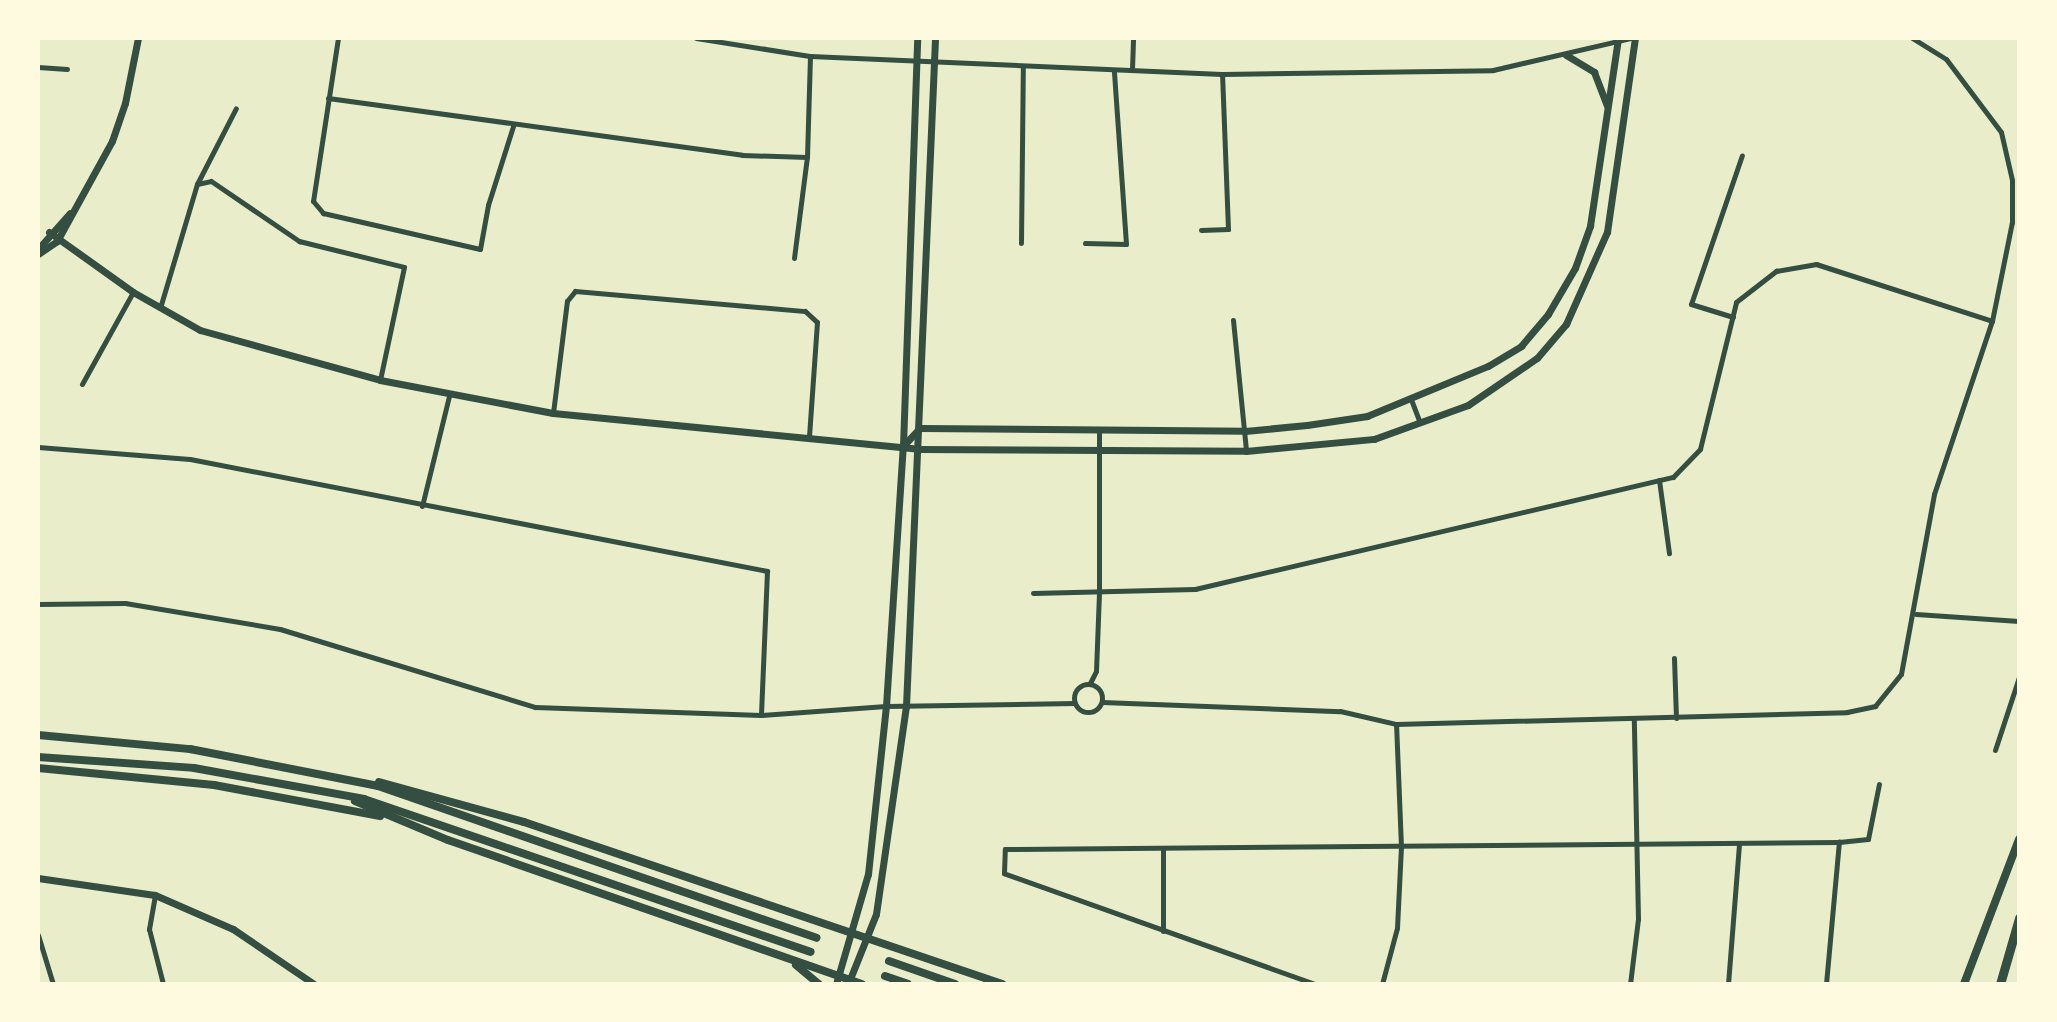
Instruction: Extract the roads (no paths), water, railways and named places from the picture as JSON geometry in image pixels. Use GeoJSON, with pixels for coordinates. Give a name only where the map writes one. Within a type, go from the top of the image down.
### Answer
{"type":"FeatureCollection","features":[{"type":"Feature","properties":{"kind":"highway"},"geometry":{"type":"LineString","coordinates":[[2000,984],[2019,918]]}},
{"type":"Feature","properties":{"kind":"main road"},"geometry":{"type":"LineString","coordinates":[[38,735],[190,749],[398,785],[496,813],[1002,984]]}},
{"type":"Feature","properties":{"kind":"main road"},"geometry":{"type":"LineString","coordinates":[[38,757],[194,768],[329,791],[811,952]]}},
{"type":"Feature","properties":{"kind":"main road"},"geometry":{"type":"LineString","coordinates":[[38,768],[214,785],[401,819]]}},
{"type":"Feature","properties":{"kind":"main road"},"geometry":{"type":"LineString","coordinates":[[327,773],[433,802],[816,938]]}},
{"type":"Feature","properties":{"kind":"main road"},"geometry":{"type":"LineString","coordinates":[[329,791],[838,980],[862,984]]}},
{"type":"Feature","properties":{"kind":"main road"},"geometry":{"type":"LineString","coordinates":[[1964,984],[2019,839]]}},
{"type":"Feature","properties":{"kind":"main road"},"geometry":{"type":"LineString","coordinates":[[785,958],[819,984]]}},
{"type":"Feature","properties":{"kind":"main road"},"geometry":{"type":"LineString","coordinates":[[889,961],[955,984]]}},
{"type":"Feature","properties":{"kind":"main road"},"geometry":{"type":"LineString","coordinates":[[885,976],[908,984]]}},
{"type":"Feature","properties":{"kind":"street"},"geometry":{"type":"LineString","coordinates":[[38,251],[57,241],[78,206],[125,103],[138,38]]}},
{"type":"Feature","properties":{"kind":"street"},"geometry":{"type":"LineString","coordinates":[[338,38],[313,201],[323,213],[480,249],[488,205],[513,126]]}},
{"type":"Feature","properties":{"kind":"street"},"geometry":{"type":"LineString","coordinates":[[49,232],[57,241],[160,310],[244,346],[449,396],[553,413],[918,449],[1246,451],[1374,439],[1421,425],[1506,382],[1537,358],[1566,324],[1607,232],[1633,38],[1493,70],[1222,74],[810,56],[696,38]]}},
{"type":"Feature","properties":{"kind":"street"},"geometry":{"type":"LineString","coordinates":[[838,980],[868,874],[886,706],[903,446],[917,38]]}},
{"type":"Feature","properties":{"kind":"street"},"geometry":{"type":"LineString","coordinates":[[849,982],[868,938],[889,841],[906,706],[935,38]]}},
{"type":"Feature","properties":{"kind":"street"},"geometry":{"type":"LineString","coordinates":[[1132,69],[1133,38]]}},
{"type":"Feature","properties":{"kind":"street"},"geometry":{"type":"LineString","coordinates":[[38,604],[125,603],[280,629],[527,704],[761,715],[886,706],[1075,703],[1089,712],[1102,702],[1340,711],[1396,724],[1847,712],[1875,706],[1901,674],[1916,614],[1934,494],[1992,321],[2012,222],[2012,180],[2001,132],[1946,59],[1912,38]]}},
{"type":"Feature","properties":{"kind":"street"},"geometry":{"type":"LineString","coordinates":[[903,446],[920,428],[1245,431],[1367,416],[1412,402],[1521,346],[1548,314],[1590,226],[1617,40]]}},
{"type":"Feature","properties":{"kind":"street"},"geometry":{"type":"LineString","coordinates":[[1566,55],[1594,72],[1608,112]]}},
{"type":"Feature","properties":{"kind":"street"},"geometry":{"type":"LineString","coordinates":[[794,258],[807,157],[810,56]]}},
{"type":"Feature","properties":{"kind":"street"},"geometry":{"type":"LineString","coordinates":[[1021,243],[1023,66]]}},
{"type":"Feature","properties":{"kind":"street"},"geometry":{"type":"LineString","coordinates":[[38,67],[67,69]]}},
{"type":"Feature","properties":{"kind":"street"},"geometry":{"type":"LineString","coordinates":[[1085,243],[1126,244],[1114,71]]}},
{"type":"Feature","properties":{"kind":"street"},"geometry":{"type":"LineString","coordinates":[[1201,230],[1228,229],[1222,74]]}},
{"type":"Feature","properties":{"kind":"street"},"geometry":{"type":"LineString","coordinates":[[328,98],[513,126],[742,155],[807,157]]}},
{"type":"Feature","properties":{"kind":"street"},"geometry":{"type":"LineString","coordinates":[[160,310],[197,184],[236,108]]}},
{"type":"Feature","properties":{"kind":"street"},"geometry":{"type":"LineString","coordinates":[[1733,317],[1691,304],[1742,155]]}},
{"type":"Feature","properties":{"kind":"street"},"geometry":{"type":"LineString","coordinates":[[197,184],[211,181],[299,241],[399,262],[404,267],[380,380]]}},
{"type":"Feature","properties":{"kind":"street"},"geometry":{"type":"LineString","coordinates":[[38,251],[49,232],[78,206]]}},
{"type":"Feature","properties":{"kind":"street"},"geometry":{"type":"LineString","coordinates":[[1033,593],[1195,589],[1673,477],[1700,449],[1736,302],[1776,271],[1816,264],[1992,321]]}},
{"type":"Feature","properties":{"kind":"street"},"geometry":{"type":"LineString","coordinates":[[553,413],[567,301],[575,291],[805,311],[817,322],[809,437]]}},
{"type":"Feature","properties":{"kind":"street"},"geometry":{"type":"LineString","coordinates":[[82,384],[133,292]]}},
{"type":"Feature","properties":{"kind":"street"},"geometry":{"type":"LineString","coordinates":[[1233,320],[1246,451]]}},
{"type":"Feature","properties":{"kind":"street"},"geometry":{"type":"LineString","coordinates":[[422,506],[449,396]]}},
{"type":"Feature","properties":{"kind":"street"},"geometry":{"type":"LineString","coordinates":[[1412,402],[1421,425]]}},
{"type":"Feature","properties":{"kind":"street"},"geometry":{"type":"LineString","coordinates":[[1075,703],[1076,689],[1090,683],[1096,671],[1099,431]]}},
{"type":"Feature","properties":{"kind":"street"},"geometry":{"type":"LineString","coordinates":[[38,447],[190,459],[767,571],[761,715]]}},
{"type":"Feature","properties":{"kind":"street"},"geometry":{"type":"LineString","coordinates":[[1659,480],[1669,553]]}},
{"type":"Feature","properties":{"kind":"street"},"geometry":{"type":"LineString","coordinates":[[1916,614],[2019,621]]}},
{"type":"Feature","properties":{"kind":"street"},"geometry":{"type":"LineString","coordinates":[[1674,658],[1676,718]]}},
{"type":"Feature","properties":{"kind":"street"},"geometry":{"type":"LineString","coordinates":[[1995,750],[2019,677]]}},
{"type":"Feature","properties":{"kind":"street"},"geometry":{"type":"LineString","coordinates":[[1090,683],[1099,688],[1102,702]]}},
{"type":"Feature","properties":{"kind":"street"},"geometry":{"type":"LineString","coordinates":[[1630,984],[1638,919],[1634,720]]}},
{"type":"Feature","properties":{"kind":"street"},"geometry":{"type":"LineString","coordinates":[[1382,984],[1397,928],[1401,847],[1396,724]]}},
{"type":"Feature","properties":{"kind":"street"},"geometry":{"type":"LineString","coordinates":[[1315,984],[1004,873],[1005,849],[1839,842],[1868,839],[1879,784]]}},
{"type":"Feature","properties":{"kind":"street"},"geometry":{"type":"LineString","coordinates":[[1826,984],[1839,842]]}},
{"type":"Feature","properties":{"kind":"street"},"geometry":{"type":"LineString","coordinates":[[1728,984],[1739,844]]}},
{"type":"Feature","properties":{"kind":"street"},"geometry":{"type":"LineString","coordinates":[[1163,849],[1163,931]]}},
{"type":"Feature","properties":{"kind":"street"},"geometry":{"type":"LineString","coordinates":[[38,878],[155,895],[233,929],[314,984]]}},
{"type":"Feature","properties":{"kind":"street"},"geometry":{"type":"LineString","coordinates":[[155,895],[149,929],[163,984]]}},
{"type":"Feature","properties":{"kind":"street"},"geometry":{"type":"LineString","coordinates":[[38,935],[53,984]]}}]}
